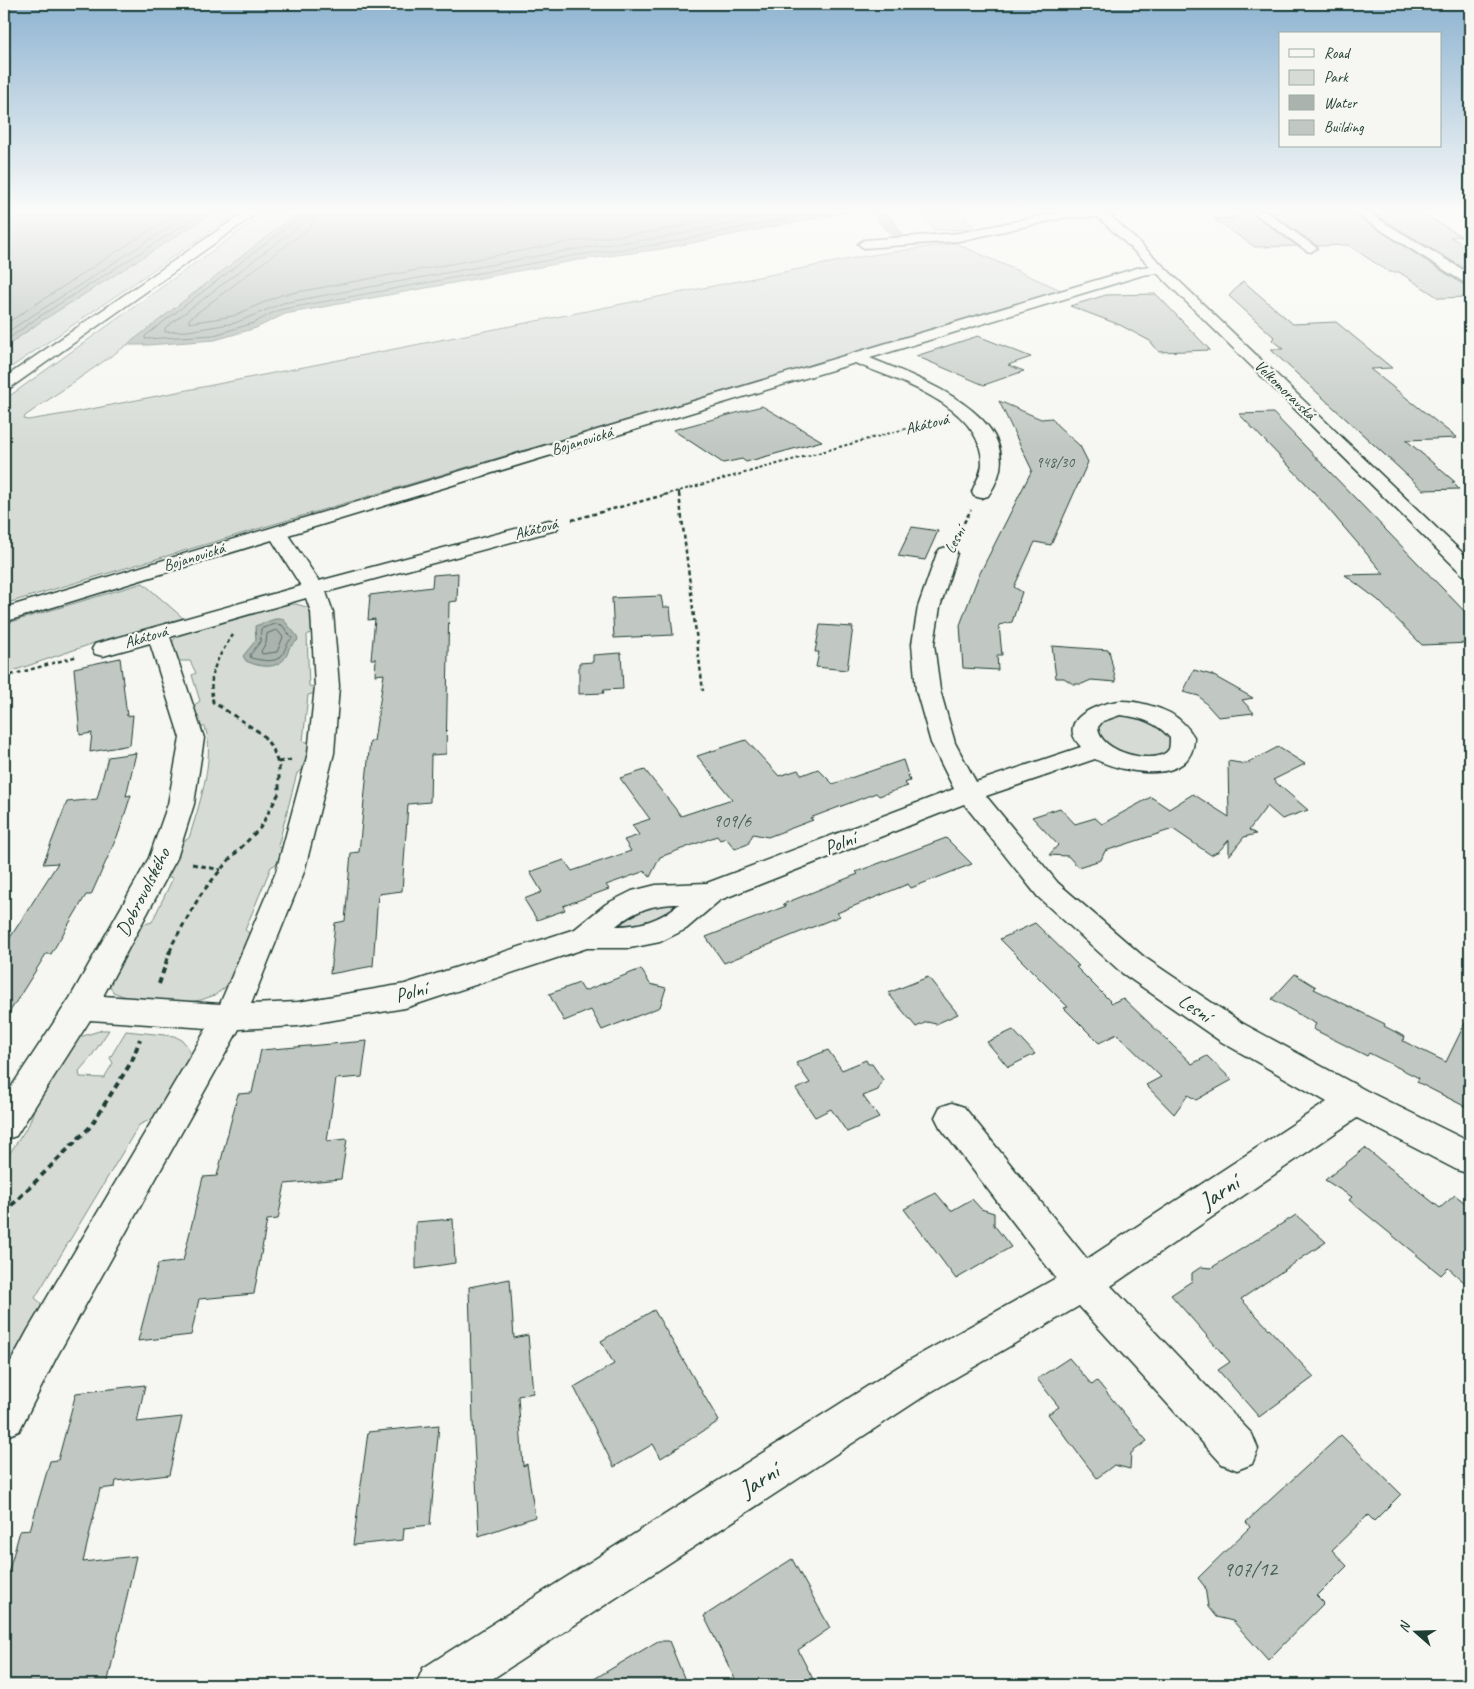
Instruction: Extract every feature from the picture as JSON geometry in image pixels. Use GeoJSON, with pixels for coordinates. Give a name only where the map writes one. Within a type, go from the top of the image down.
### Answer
{"type":"FeatureCollection","features":[{"type":"Feature","properties":{"kind":"street"},"geometry":{"type":"LineString","coordinates":[[4,385],[141,290]]}},
{"type":"Feature","properties":{"kind":"street","name":"Bojanovická"},"geometry":{"type":"LineString","coordinates":[[4,615],[1083,290]]}},
{"type":"Feature","properties":{"kind":"street","name":"Velkomoravská"},"geometry":{"type":"LineString","coordinates":[[1182,290],[1468,566]]}},
{"type":"Feature","properties":{"kind":"street"},"geometry":{"type":"LineString","coordinates":[[857,358],[931,391],[956,405],[970,416],[980,427],[988,442],[991,453],[991,465],[981,492]]}},
{"type":"Feature","properties":{"kind":"street","name":"Akátová"},"geometry":{"type":"LineString","coordinates":[[103,649],[314,589],[550,526]]}},
{"type":"Feature","properties":{"kind":"street"},"geometry":{"type":"LineString","coordinates":[[4,1416],[42,1344],[230,1016],[290,872],[321,753],[327,686],[322,612],[314,589],[276,532]]}},
{"type":"Feature","properties":{"kind":"street","name":"Lesní"},"geometry":{"type":"LineString","coordinates":[[947,553],[929,607],[923,644],[928,690],[944,743],[969,793],[1048,890],[1133,965],[1231,1032],[1355,1101],[1470,1158]]}},
{"type":"Feature","properties":{"kind":"street","name":"Dobrovolského"},"geometry":{"type":"LineString","coordinates":[[4,1126],[55,1050],[81,1007],[163,858],[181,804],[192,738],[158,634]]}},
{"type":"Feature","properties":{"kind":"street"},"geometry":{"type":"LineString","coordinates":[[969,793],[1098,750]]}},
{"type":"Feature","properties":{"kind":"street","name":"Polní"},"geometry":{"type":"LineString","coordinates":[[81,1007],[230,1016],[298,1014],[405,996],[586,938],[630,937],[649,934],[676,922],[710,893],[969,793]]}},
{"type":"Feature","properties":{"kind":"street","name":"Jarní"},"geometry":{"type":"LineString","coordinates":[[440,1685],[915,1379],[1083,1283],[1355,1101]]}},
{"type":"Feature","properties":{"kind":"street"},"geometry":{"type":"LineString","coordinates":[[952,1117],[1083,1283],[1236,1449]]}},
{"type":"Feature","properties":{"kind":"path","name":"Akátová"},"geometry":{"type":"LineString","coordinates":[[550,526],[945,418],[970,416]]}},
{"type":"Feature","properties":{"kind":"path"},"geometry":{"type":"LineString","coordinates":[[680,491],[703,691]]}},
{"type":"Feature","properties":{"kind":"path","name":"Lesní"},"geometry":{"type":"LineString","coordinates":[[947,553],[981,492]]}},
{"type":"Feature","properties":{"kind":"path"},"geometry":{"type":"LineString","coordinates":[[4,1213],[90,1127],[132,1061],[173,943],[202,894],[221,870],[260,828],[279,793],[278,762],[274,749],[262,734],[213,702],[210,683],[214,664],[239,626],[223,615]]}},
{"type":"Feature","properties":{"kind":"path"},"geometry":{"type":"LineString","coordinates":[[4,677],[103,649]]}},
{"type":"Feature","properties":{"kind":"path"},"geometry":{"type":"LineString","coordinates":[[278,762],[288,760]]}},
{"type":"Feature","properties":{"kind":"path"},"geometry":{"type":"LineString","coordinates":[[194,864],[221,870]]}},
{"type":"Feature","properties":{"kind":"green space"},"geometry":{"type":"Polygon","coordinates":[[[91,290],[124,290],[4,372],[4,348],[40,322],[91,290]]]}},
{"type":"Feature","properties":{"kind":"green space"},"geometry":{"type":"Polygon","coordinates":[[[158,290],[198,290],[127,345],[25,416],[24,419],[71,413],[694,290],[1063,291],[4,604],[4,400],[158,290]]]}},
{"type":"Feature","properties":{"kind":"green space"},"geometry":{"type":"Polygon","coordinates":[[[143,583],[183,618],[100,641],[4,674],[4,624],[143,583]]]}},
{"type":"Feature","properties":{"kind":"green space"},"geometry":{"type":"Polygon","coordinates":[[[296,604],[313,609],[313,631],[307,635],[309,686],[315,687],[316,693],[308,695],[303,741],[311,743],[304,769],[297,773],[278,846],[285,850],[281,861],[271,867],[245,930],[253,936],[228,985],[215,995],[188,1002],[128,998],[113,992],[109,984],[138,926],[152,922],[173,878],[166,876],[181,843],[189,838],[205,783],[208,739],[205,727],[198,727],[193,706],[200,701],[192,675],[196,673],[190,661],[176,661],[169,645],[178,635],[185,632],[280,605],[296,604]]]}},
{"type":"Feature","properties":{"kind":"green space"},"geometry":{"type":"Polygon","coordinates":[[[1110,713],[1139,714],[1173,737],[1169,751],[1156,759],[1117,755],[1093,729],[1110,713]]]}},
{"type":"Feature","properties":{"kind":"green space"},"geometry":{"type":"Polygon","coordinates":[[[670,902],[674,905],[673,911],[656,922],[625,926],[622,923],[631,913],[637,910],[670,902]]]}},
{"type":"Feature","properties":{"kind":"green space"},"geometry":{"type":"Polygon","coordinates":[[[102,1030],[109,1030],[79,1071],[80,1077],[104,1078],[113,1063],[110,1058],[126,1031],[174,1036],[182,1040],[188,1047],[190,1056],[186,1068],[156,1117],[139,1125],[35,1298],[41,1303],[41,1309],[4,1372],[4,1162],[29,1124],[34,1110],[23,1106],[71,1042],[102,1030]]]}},
{"type":"Feature","properties":{"kind":"water"},"geometry":{"type":"Polygon","coordinates":[[[4,290],[91,290],[40,322],[4,348],[4,290]]]}},
{"type":"Feature","properties":{"kind":"water"},"geometry":{"type":"Polygon","coordinates":[[[198,290],[416,290],[285,314],[256,328],[215,340],[127,345],[198,290]]]}},
{"type":"Feature","properties":{"kind":"water"},"geometry":{"type":"Polygon","coordinates":[[[275,619],[283,619],[297,636],[298,640],[289,648],[287,655],[278,664],[266,666],[246,661],[243,656],[256,640],[255,626],[275,619]]]}},
{"type":"Feature","properties":{"kind":"building"},"geometry":{"type":"Polygon","coordinates":[[[1235,290],[1253,290],[1293,324],[1336,322],[1392,368],[1370,369],[1457,438],[1406,440],[1455,482],[1452,482],[1459,489],[1423,490],[1270,349],[1283,349],[1272,340],[1274,337],[1229,296],[1235,290]]]}},
{"type":"Feature","properties":{"kind":"building"},"geometry":{"type":"Polygon","coordinates":[[[1426,290],[1470,290],[1470,297],[1439,298],[1426,290]]]}},
{"type":"Feature","properties":{"kind":"building"},"geometry":{"type":"Polygon","coordinates":[[[1156,294],[1210,350],[1159,352],[1150,341],[1120,325],[1070,306],[1106,295],[1156,294]]]}},
{"type":"Feature","properties":{"kind":"building"},"geometry":{"type":"Polygon","coordinates":[[[978,336],[1031,357],[1008,365],[1024,371],[984,385],[916,356],[978,336]]]}},
{"type":"Feature","properties":{"kind":"building"},"geometry":{"type":"Polygon","coordinates":[[[999,401],[1041,419],[1052,418],[1080,446],[1088,462],[1051,545],[1035,542],[1014,587],[1022,592],[1012,622],[999,625],[1002,655],[997,655],[998,670],[963,668],[960,625],[978,577],[1032,470],[999,401]]]}},
{"type":"Feature","properties":{"kind":"building"},"geometry":{"type":"Polygon","coordinates":[[[762,406],[822,441],[746,462],[742,459],[723,463],[673,430],[762,406]]]}},
{"type":"Feature","properties":{"kind":"building"},"geometry":{"type":"Polygon","coordinates":[[[1273,413],[1470,617],[1470,643],[1422,645],[1378,600],[1345,575],[1384,574],[1313,491],[1239,414],[1273,413]]]}},
{"type":"Feature","properties":{"kind":"building"},"geometry":{"type":"Polygon","coordinates":[[[912,527],[938,531],[925,560],[898,556],[912,527]]]}},
{"type":"Feature","properties":{"kind":"building"},"geometry":{"type":"Polygon","coordinates":[[[458,573],[457,601],[449,602],[446,754],[431,755],[430,802],[408,804],[402,891],[378,894],[373,966],[330,974],[335,923],[345,921],[351,853],[359,852],[370,741],[374,741],[384,674],[375,675],[376,659],[371,659],[375,619],[368,620],[370,595],[432,587],[433,575],[458,573]]]}},
{"type":"Feature","properties":{"kind":"building"},"geometry":{"type":"Polygon","coordinates":[[[661,596],[663,607],[670,607],[673,635],[614,638],[612,598],[661,596]]]}},
{"type":"Feature","properties":{"kind":"building"},"geometry":{"type":"Polygon","coordinates":[[[820,625],[853,627],[847,670],[816,667],[819,652],[815,652],[820,625]]]}},
{"type":"Feature","properties":{"kind":"building"},"geometry":{"type":"Polygon","coordinates":[[[1052,646],[1109,650],[1116,682],[1091,680],[1082,684],[1073,684],[1064,678],[1056,678],[1052,646]]]}},
{"type":"Feature","properties":{"kind":"building"},"geometry":{"type":"Polygon","coordinates":[[[621,653],[623,689],[603,690],[604,693],[579,694],[579,663],[593,662],[593,655],[621,653]]]}},
{"type":"Feature","properties":{"kind":"building"},"geometry":{"type":"Polygon","coordinates":[[[120,658],[127,716],[133,715],[130,745],[90,752],[92,733],[80,735],[74,668],[120,658]]]}},
{"type":"Feature","properties":{"kind":"building"},"geometry":{"type":"Polygon","coordinates":[[[1194,670],[1212,675],[1253,698],[1242,700],[1254,713],[1218,717],[1199,696],[1183,692],[1194,670]]]}},
{"type":"Feature","properties":{"kind":"building"},"geometry":{"type":"Polygon","coordinates":[[[746,740],[779,776],[798,770],[802,775],[818,769],[833,784],[903,760],[910,781],[904,783],[908,786],[879,796],[876,793],[810,818],[813,820],[768,837],[753,834],[748,844],[735,849],[726,838],[720,840],[717,836],[660,857],[650,877],[645,871],[606,885],[609,889],[563,906],[565,910],[537,920],[524,899],[542,892],[530,872],[564,860],[572,871],[631,851],[624,840],[639,835],[632,825],[650,819],[620,778],[645,770],[681,816],[732,799],[697,756],[746,740]]]}},
{"type":"Feature","properties":{"kind":"building"},"geometry":{"type":"Polygon","coordinates":[[[1278,747],[1305,764],[1273,780],[1308,810],[1282,819],[1267,806],[1249,830],[1256,834],[1244,837],[1229,856],[1229,840],[1219,851],[1211,855],[1173,829],[1105,851],[1101,860],[1078,867],[1068,856],[1049,855],[1058,845],[1032,817],[1060,808],[1075,824],[1095,818],[1102,824],[1151,797],[1169,809],[1193,794],[1229,817],[1228,761],[1246,764],[1278,747]]]}},
{"type":"Feature","properties":{"kind":"building"},"geometry":{"type":"Polygon","coordinates":[[[136,753],[126,796],[131,795],[119,832],[91,895],[86,895],[51,954],[46,954],[4,1021],[4,947],[58,863],[43,864],[67,802],[97,799],[108,757],[136,753]]]}},
{"type":"Feature","properties":{"kind":"building"},"geometry":{"type":"Polygon","coordinates":[[[946,838],[972,864],[911,888],[908,884],[837,913],[840,916],[724,963],[706,937],[786,906],[783,904],[858,874],[856,872],[946,838]]]}},
{"type":"Feature","properties":{"kind":"building"},"geometry":{"type":"Polygon","coordinates":[[[1035,923],[1079,966],[1076,967],[1112,1003],[1123,998],[1192,1064],[1207,1056],[1232,1080],[1196,1100],[1188,1095],[1174,1114],[1146,1085],[1161,1077],[1117,1034],[1099,1043],[1064,1008],[1068,1007],[1000,939],[1035,923]]]}},
{"type":"Feature","properties":{"kind":"building"},"geometry":{"type":"Polygon","coordinates":[[[641,969],[650,984],[666,988],[660,1007],[602,1030],[591,1010],[564,1021],[549,994],[579,983],[584,991],[641,969]]]}},
{"type":"Feature","properties":{"kind":"building"},"geometry":{"type":"Polygon","coordinates":[[[1295,974],[1316,987],[1314,989],[1385,1024],[1384,1026],[1405,1037],[1403,1041],[1446,1062],[1470,1013],[1470,1109],[1417,1082],[1419,1078],[1369,1053],[1367,1056],[1313,1029],[1316,1024],[1272,999],[1295,974]]]}},
{"type":"Feature","properties":{"kind":"building"},"geometry":{"type":"Polygon","coordinates":[[[928,977],[958,1014],[936,1024],[927,1022],[916,1027],[888,993],[928,977]]]}},
{"type":"Feature","properties":{"kind":"building"},"geometry":{"type":"Polygon","coordinates":[[[1013,1030],[1035,1054],[1008,1067],[987,1042],[1013,1030]]]}},
{"type":"Feature","properties":{"kind":"building"},"geometry":{"type":"Polygon","coordinates":[[[367,1041],[362,1077],[336,1079],[327,1141],[347,1139],[341,1179],[285,1184],[278,1219],[267,1220],[254,1294],[199,1299],[191,1335],[138,1341],[158,1264],[183,1261],[203,1177],[217,1176],[238,1094],[252,1093],[261,1050],[367,1041]]]}},
{"type":"Feature","properties":{"kind":"building"},"geometry":{"type":"Polygon","coordinates":[[[828,1050],[842,1070],[866,1060],[868,1064],[872,1064],[883,1080],[878,1090],[863,1096],[879,1118],[847,1132],[831,1109],[815,1117],[796,1089],[810,1083],[796,1063],[828,1050]]]}},
{"type":"Feature","properties":{"kind":"building"},"geometry":{"type":"Polygon","coordinates":[[[1365,1148],[1440,1208],[1455,1195],[1470,1207],[1470,1287],[1448,1268],[1441,1275],[1349,1200],[1352,1197],[1325,1180],[1365,1148]]]}},
{"type":"Feature","properties":{"kind":"building"},"geometry":{"type":"Polygon","coordinates":[[[936,1193],[951,1211],[972,1199],[981,1209],[994,1213],[994,1225],[1011,1247],[956,1279],[904,1209],[936,1193]]]}},
{"type":"Feature","properties":{"kind":"building"},"geometry":{"type":"Polygon","coordinates":[[[1296,1215],[1326,1242],[1241,1299],[1314,1377],[1259,1417],[1218,1370],[1230,1362],[1171,1295],[1192,1281],[1192,1273],[1201,1267],[1211,1268],[1296,1215]]]}},
{"type":"Feature","properties":{"kind":"building"},"geometry":{"type":"Polygon","coordinates":[[[453,1219],[455,1263],[416,1269],[416,1222],[453,1219]]]}},
{"type":"Feature","properties":{"kind":"building"},"geometry":{"type":"Polygon","coordinates":[[[510,1279],[514,1338],[528,1335],[533,1393],[518,1396],[523,1466],[527,1464],[535,1517],[479,1536],[469,1287],[510,1279]]]}},
{"type":"Feature","properties":{"kind":"building"},"geometry":{"type":"Polygon","coordinates":[[[654,1310],[719,1421],[661,1458],[653,1444],[614,1467],[574,1387],[614,1364],[601,1341],[654,1310]]]}},
{"type":"Feature","properties":{"kind":"building"},"geometry":{"type":"Polygon","coordinates":[[[1069,1358],[1092,1385],[1097,1381],[1147,1441],[1131,1453],[1130,1469],[1114,1465],[1097,1478],[1048,1414],[1059,1407],[1037,1379],[1069,1358]]]}},
{"type":"Feature","properties":{"kind":"building"},"geometry":{"type":"Polygon","coordinates":[[[145,1385],[137,1422],[182,1417],[169,1475],[116,1481],[115,1487],[100,1489],[83,1562],[136,1556],[107,1685],[4,1685],[4,1588],[20,1531],[30,1530],[50,1461],[58,1460],[76,1393],[145,1385]]]}},
{"type":"Feature","properties":{"kind":"building"},"geometry":{"type":"Polygon","coordinates":[[[439,1425],[430,1525],[404,1528],[403,1540],[353,1545],[368,1432],[439,1425]]]}},
{"type":"Feature","properties":{"kind":"building"},"geometry":{"type":"Polygon","coordinates":[[[1341,1435],[1401,1494],[1374,1521],[1368,1515],[1332,1550],[1347,1566],[1317,1596],[1324,1603],[1268,1660],[1233,1621],[1216,1617],[1208,1607],[1205,1587],[1198,1578],[1250,1527],[1246,1522],[1341,1435]]]}},
{"type":"Feature","properties":{"kind":"building"},"geometry":{"type":"Polygon","coordinates":[[[792,1559],[830,1628],[798,1650],[816,1685],[738,1685],[704,1616],[792,1559]]]}},
{"type":"Feature","properties":{"kind":"building"},"geometry":{"type":"Polygon","coordinates":[[[658,1641],[669,1641],[687,1685],[584,1685],[658,1641]]]}}]}
